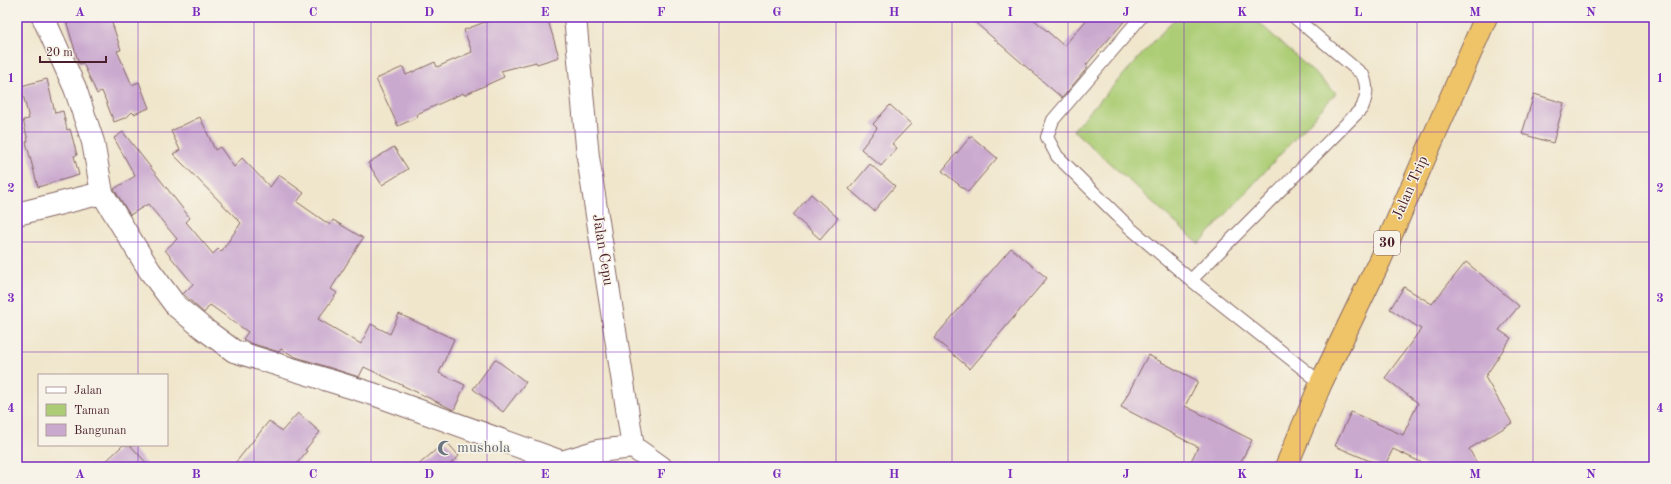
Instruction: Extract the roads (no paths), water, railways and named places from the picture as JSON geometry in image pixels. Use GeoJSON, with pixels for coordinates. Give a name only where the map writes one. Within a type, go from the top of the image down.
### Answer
{"type":"FeatureCollection","features":[{"type":"Feature","properties":{"kind":"highway","name":"Jalan Trip"},"geometry":{"type":"LineString","coordinates":[[1286,467],[1321,383],[1380,260],[1486,17]]}},
{"type":"Feature","properties":{"kind":"street"},"geometry":{"type":"LineString","coordinates":[[44,17],[75,88],[91,135],[102,193],[150,271],[176,306],[204,329],[234,350],[373,394],[559,464],[598,451],[633,446],[661,467]]}},
{"type":"Feature","properties":{"kind":"street","name":"Jalan Cepu"},"geometry":{"type":"LineString","coordinates":[[575,17],[588,157],[633,446]]}},
{"type":"Feature","properties":{"kind":"street"},"geometry":{"type":"LineString","coordinates":[[17,214],[102,193]]}},
{"type":"Feature","properties":{"kind":"lane"},"geometry":{"type":"LineString","coordinates":[[1141,17],[1053,120],[1047,137],[1057,156],[1129,227],[1190,280],[1321,383]]}},
{"type":"Feature","properties":{"kind":"lane"},"geometry":{"type":"LineString","coordinates":[[1190,280],[1362,108],[1366,99],[1367,90],[1363,75],[1294,17]]}},
{"type":"Feature","properties":{"kind":"place","name":"mushola"},"geometry":{"type":"Point","coordinates":[445,448]}}]}
